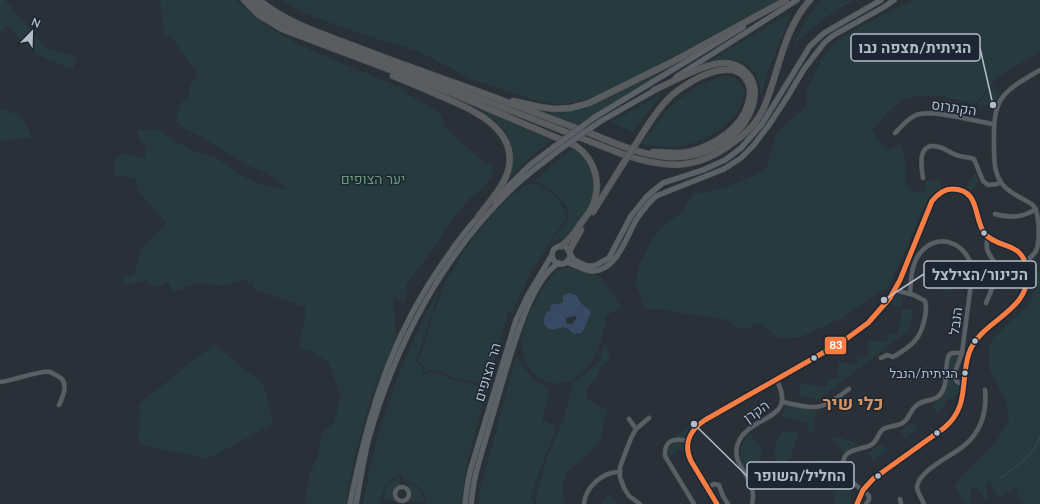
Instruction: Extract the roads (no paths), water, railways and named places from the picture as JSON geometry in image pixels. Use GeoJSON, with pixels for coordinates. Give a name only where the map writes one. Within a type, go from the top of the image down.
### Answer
{"type":"FeatureCollection","features":[{"type":"Feature","properties":{"kind":"highway"},"geometry":{"type":"LineString","coordinates":[[244,0],[259,15],[282,29],[454,94],[576,146],[582,150],[594,167],[597,183],[596,192],[589,212],[571,238],[561,246]]}},
{"type":"Feature","properties":{"kind":"highway"},"geometry":{"type":"LineString","coordinates":[[251,0],[278,20],[329,42],[487,101],[622,154],[658,164],[670,165],[697,163],[715,155],[741,137],[757,119],[764,107],[789,34],[803,8],[810,0]]}},
{"type":"Feature","properties":{"kind":"highway"},"geometry":{"type":"LineString","coordinates":[[259,0],[284,17],[304,27],[635,150],[660,156],[669,157],[694,155],[712,149],[731,138],[741,128],[751,111],[755,92],[751,80],[745,71],[736,64],[724,63],[702,69],[654,90]]}},
{"type":"Feature","properties":{"kind":"highway"},"geometry":{"type":"LineString","coordinates":[[480,92],[528,105],[546,108],[566,108],[584,105],[612,93],[786,0]]}},
{"type":"Feature","properties":{"kind":"highway"},"geometry":{"type":"LineString","coordinates":[[325,46],[470,109],[486,119],[499,131],[504,138],[509,152],[510,161],[508,170],[500,188],[478,217]]}},
{"type":"Feature","properties":{"kind":"highway"},"geometry":{"type":"LineString","coordinates":[[569,252],[639,139],[661,106],[670,96],[682,86],[704,75],[722,70],[732,70],[740,74],[748,85],[750,97],[741,120],[721,138],[698,148],[680,153],[635,150]]}},
{"type":"Feature","properties":{"kind":"main road"},"geometry":{"type":"LineString","coordinates":[[356,504],[368,443],[396,359],[423,304],[445,270],[486,216],[517,184],[562,148],[601,121],[654,90],[797,0]]}},
{"type":"Feature","properties":{"kind":"main road"},"geometry":{"type":"LineString","coordinates":[[881,0],[824,33],[810,46],[762,124],[741,148],[720,162],[703,170],[663,183],[655,188],[631,216],[609,258],[598,264],[587,266],[574,260],[566,247],[561,246],[554,250],[552,255],[554,260],[560,263],[566,262],[593,271],[613,262],[618,256],[642,211],[656,196],[724,169],[741,158],[753,146],[769,124],[804,69],[824,42],[894,0]]}},
{"type":"Feature","properties":{"kind":"main road"},"geometry":{"type":"LineString","coordinates":[[350,504],[363,442],[371,413],[396,344],[414,308],[434,275],[478,217],[530,165],[595,117],[776,6]]}},
{"type":"Feature","properties":{"kind":"main road"},"geometry":{"type":"LineString","coordinates":[[566,262],[569,258],[569,252]]}},
{"type":"Feature","properties":{"kind":"main road","name":"הר הצופים"},"geometry":{"type":"LineString","coordinates":[[465,504],[471,468],[511,336],[528,295],[552,255]]}},
{"type":"Feature","properties":{"kind":"main road","name":"הר הצופים"},"geometry":{"type":"LineString","coordinates":[[471,504],[474,482],[481,454],[521,322],[540,284],[552,268],[560,263]]}},
{"type":"Feature","properties":{"kind":"street"},"geometry":{"type":"LineString","coordinates":[[1024,262],[1031,257],[1037,247],[1039,216],[1036,209],[1030,203],[1007,190],[1000,182],[994,164],[993,124],[996,110],[1005,94],[1014,86],[1040,70]]}},
{"type":"Feature","properties":{"kind":"street","name":"הקתרוס"},"geometry":{"type":"LineString","coordinates":[[895,133],[910,118],[925,114],[937,114],[993,124]]}},
{"type":"Feature","properties":{"kind":"street"},"geometry":{"type":"LineString","coordinates":[[923,178],[920,161],[922,153],[929,147],[937,146],[959,156],[974,159],[982,181],[988,185],[997,184],[1000,182]]}},
{"type":"Feature","properties":{"kind":"street"},"geometry":{"type":"LineString","coordinates":[[717,504],[690,458],[688,441],[693,430],[701,423],[842,342],[863,327],[881,310],[895,290],[904,272],[932,201],[939,194],[949,190],[961,190],[969,195],[975,204],[982,229],[988,236],[1013,248],[1021,255],[1027,277],[1025,288],[1022,296],[1014,306],[976,340],[968,358],[960,408],[956,416],[948,426],[868,483],[862,491],[857,504]]}},
{"type":"Feature","properties":{"kind":"street"},"geometry":{"type":"LineString","coordinates":[[995,214],[1007,217],[1017,217],[1027,215],[1036,209]]}},
{"type":"Feature","properties":{"kind":"street"},"geometry":{"type":"LineString","coordinates":[[986,303],[996,272],[995,264],[986,249],[988,236]]}},
{"type":"Feature","properties":{"kind":"street","name":"הנבל"},"geometry":{"type":"LineString","coordinates":[[910,294],[915,261],[921,251],[925,248],[939,242],[950,242],[960,247],[966,253],[971,264],[972,272],[962,353],[954,375],[957,382],[964,385]]}},
{"type":"Feature","properties":{"kind":"street"},"geometry":{"type":"LineString","coordinates":[[881,358],[887,355],[893,357],[913,342],[919,335],[923,325],[926,305],[923,299],[895,290]]}},
{"type":"Feature","properties":{"kind":"street"},"geometry":{"type":"LineString","coordinates":[[866,504],[869,500],[869,496],[854,484],[845,471],[843,462],[846,456],[854,450],[871,445],[882,430],[904,422],[913,408],[918,404],[932,400],[939,396],[944,386],[949,355],[952,353],[962,353]]}},
{"type":"Feature","properties":{"kind":"street"},"geometry":{"type":"LineString","coordinates":[[0,382],[51,372],[62,378],[63,381],[63,394],[59,405]]}},
{"type":"Feature","properties":{"kind":"street","name":"הקרן"},"geometry":{"type":"LineString","coordinates":[[752,504],[754,495],[753,488],[739,462],[737,455],[737,444],[744,433],[776,412],[782,402],[782,391],[776,379]]}},
{"type":"Feature","properties":{"kind":"street"},"geometry":{"type":"LineString","coordinates":[[782,402],[812,408],[820,407],[831,403],[849,389]]}},
{"type":"Feature","properties":{"kind":"street"},"geometry":{"type":"LineString","coordinates":[[924,504],[917,486],[921,478],[928,471],[964,446],[975,434],[985,410],[985,390]]}},
{"type":"Feature","properties":{"kind":"street"},"geometry":{"type":"LineString","coordinates":[[640,504],[629,496],[622,484],[619,472],[630,438],[636,429],[649,418]]}},
{"type":"Feature","properties":{"kind":"street"},"geometry":{"type":"LineString","coordinates":[[629,420],[636,429]]}},
{"type":"Feature","properties":{"kind":"street"},"geometry":{"type":"LineString","coordinates":[[688,441],[679,439],[672,440],[666,446],[665,456],[694,504]]}},
{"type":"Feature","properties":{"kind":"street"},"geometry":{"type":"LineString","coordinates":[[584,504],[586,493],[593,484],[610,473],[619,472]]}},
{"type":"Feature","properties":{"kind":"street"},"geometry":{"type":"LineString","coordinates":[[708,488],[714,484],[719,485],[728,504]]}},
{"type":"Feature","properties":{"kind":"water"},"geometry":{"type":"Polygon","coordinates":[[[569,293],[576,295],[582,304],[590,310],[591,313],[581,333],[574,334],[567,328],[550,330],[544,324],[544,318],[546,313],[550,310],[551,305],[563,302],[563,295],[569,293]],[[577,317],[566,318],[566,323],[572,324],[577,317]]]}},
{"type":"Feature","properties":{"kind":"waterway"},"geometry":{"type":"LineString","coordinates":[[999,479],[1017,466],[1034,450],[1040,436]]}},
{"type":"Feature","properties":{"kind":"place","name":"הגיתית/מצפה נבו"},"geometry":{"type":"Point","coordinates":[993,105]}},
{"type":"Feature","properties":{"kind":"place","name":"הכינור/הצילצל"},"geometry":{"type":"Point","coordinates":[884,300]}},
{"type":"Feature","properties":{"kind":"place","name":"הגיתית/הנבל"},"geometry":{"type":"Point","coordinates":[965,373]}},
{"type":"Feature","properties":{"kind":"place","name":"החליל/השופר"},"geometry":{"type":"Point","coordinates":[694,424]}},
{"type":"Feature","properties":{"kind":"district","name":"כלי שיר"},"geometry":{"type":"Point","coordinates":[853,403]}},
{"type":"Feature","properties":{"kind":"park label","name":"יער הצופים"},"geometry":{"type":"Point","coordinates":[373,178]}}]}
